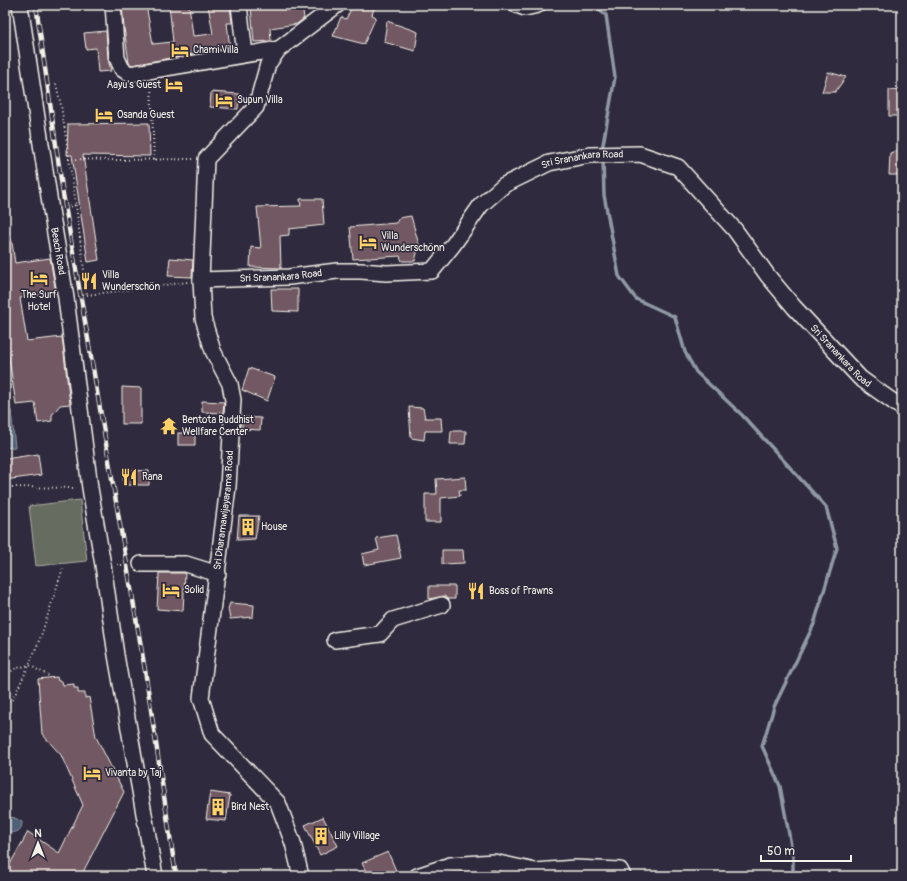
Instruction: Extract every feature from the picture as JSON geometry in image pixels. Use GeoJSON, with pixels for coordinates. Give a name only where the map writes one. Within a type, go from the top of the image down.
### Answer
{"type":"FeatureCollection","features":[{"type":"Feature","properties":{"kind":"street","name":"Beach Road"},"geometry":{"type":"LineString","coordinates":[[20,5],[66,298],[91,493],[116,655],[155,876]]}},
{"type":"Feature","properties":{"kind":"street"},"geometry":{"type":"LineString","coordinates":[[113,5],[118,58],[122,69],[130,74],[279,48]]}},
{"type":"Feature","properties":{"kind":"street"},"geometry":{"type":"LineString","coordinates":[[238,5],[245,54]]}},
{"type":"Feature","properties":{"kind":"street"},"geometry":{"type":"LineString","coordinates":[[206,159],[256,107],[268,64],[279,48],[337,5]]}},
{"type":"Feature","properties":{"kind":"street"},"geometry":{"type":"LineString","coordinates":[[516,5],[525,8],[538,5]]}},
{"type":"Feature","properties":{"kind":"street","name":"Sri Sranankara Road"},"geometry":{"type":"LineString","coordinates":[[200,280],[289,277],[361,271],[386,273],[432,271],[453,245],[481,205],[504,185],[549,163],[590,155],[616,153],[640,154],[678,167],[735,230],[768,276],[799,312],[860,378],[902,408]]}},
{"type":"Feature","properties":{"kind":"street","name":"Sri Dharamawijayarama Road"},"geometry":{"type":"LineString","coordinates":[[206,159],[200,280],[203,318],[213,351],[230,384],[233,400],[228,487],[202,698],[212,734],[278,803],[293,843],[301,876]]}},
{"type":"Feature","properties":{"kind":"street"},"geometry":{"type":"LineString","coordinates":[[140,564],[186,564],[218,574]]}},
{"type":"Feature","properties":{"kind":"street"},"geometry":{"type":"LineString","coordinates":[[335,640],[380,634],[392,620],[442,605]]}},
{"type":"Feature","properties":{"kind":"street"},"geometry":{"type":"LineString","coordinates":[[417,876],[450,866],[494,862],[534,871],[575,868],[620,870],[623,876]]}},
{"type":"Feature","properties":{"kind":"path"},"geometry":{"type":"LineString","coordinates":[[151,70],[154,160]]}},
{"type":"Feature","properties":{"kind":"path"},"geometry":{"type":"LineString","coordinates":[[56,84],[61,105],[76,205],[87,296]]}},
{"type":"Feature","properties":{"kind":"path"},"geometry":{"type":"LineString","coordinates":[[68,159],[206,159]]}},
{"type":"Feature","properties":{"kind":"path"},"geometry":{"type":"LineString","coordinates":[[51,210],[76,205]]}},
{"type":"Feature","properties":{"kind":"path"},"geometry":{"type":"LineString","coordinates":[[66,298],[200,280]]}},
{"type":"Feature","properties":{"kind":"path"},"geometry":{"type":"LineString","coordinates":[[5,491],[12,488],[91,493]]}},
{"type":"Feature","properties":{"kind":"path"},"geometry":{"type":"LineString","coordinates":[[103,566],[140,564]]}},
{"type":"Feature","properties":{"kind":"path"},"geometry":{"type":"LineString","coordinates":[[5,704],[13,699],[29,665],[41,636],[63,568]]}},
{"type":"Feature","properties":{"kind":"path"},"geometry":{"type":"LineString","coordinates":[[5,676],[14,669],[29,665],[51,677]]}},
{"type":"Feature","properties":{"kind":"green space"},"geometry":{"type":"Polygon","coordinates":[[[80,500],[87,561],[36,566],[29,506],[80,500]]]}},
{"type":"Feature","properties":{"kind":"water"},"geometry":{"type":"Polygon","coordinates":[[[5,410],[11,410],[15,447],[5,448],[5,410]]]}},
{"type":"Feature","properties":{"kind":"water"},"geometry":{"type":"Polygon","coordinates":[[[10,817],[22,822],[22,826],[17,832],[5,833],[5,819],[10,817]]]}},
{"type":"Feature","properties":{"kind":"building"},"geometry":{"type":"Polygon","coordinates":[[[122,5],[146,5],[153,44],[173,42],[169,5],[189,5],[193,36],[213,34],[208,5],[219,5],[219,8],[230,6],[232,23],[227,23],[230,48],[198,52],[132,65],[129,63],[122,5]]]}},
{"type":"Feature","properties":{"kind":"building"},"geometry":{"type":"Polygon","coordinates":[[[302,5],[304,18],[297,24],[270,28],[271,41],[254,42],[251,7],[302,5]]]}},
{"type":"Feature","properties":{"kind":"building"},"geometry":{"type":"Polygon","coordinates":[[[353,5],[375,5],[372,15],[376,17],[364,44],[333,36],[341,17],[346,19],[353,5]]]}},
{"type":"Feature","properties":{"kind":"building"},"geometry":{"type":"Polygon","coordinates":[[[387,21],[418,32],[415,51],[384,42],[387,21]]]}},
{"type":"Feature","properties":{"kind":"building"},"geometry":{"type":"Polygon","coordinates":[[[106,31],[108,59],[111,71],[98,72],[96,48],[86,49],[84,33],[106,31]]]}},
{"type":"Feature","properties":{"kind":"building"},"geometry":{"type":"Polygon","coordinates":[[[828,72],[846,77],[835,92],[822,92],[828,72]]]}},
{"type":"Feature","properties":{"kind":"building"},"geometry":{"type":"Polygon","coordinates":[[[889,90],[902,91],[902,116],[889,116],[889,90]]]}},
{"type":"Feature","properties":{"kind":"building","name":"Supun Villa"},"geometry":{"type":"Polygon","coordinates":[[[211,92],[239,94],[238,109],[210,107],[211,92]]]}},
{"type":"Feature","properties":{"kind":"building"},"geometry":{"type":"Polygon","coordinates":[[[149,123],[150,156],[83,155],[99,260],[88,262],[72,155],[67,155],[68,124],[149,123]]]}},
{"type":"Feature","properties":{"kind":"building"},"geometry":{"type":"Polygon","coordinates":[[[902,149],[902,175],[889,175],[890,153],[902,149]]]}},
{"type":"Feature","properties":{"kind":"building"},"geometry":{"type":"Polygon","coordinates":[[[300,199],[322,199],[324,225],[289,229],[289,235],[280,236],[281,268],[250,267],[251,247],[261,248],[257,207],[301,206],[300,199]]]}},
{"type":"Feature","properties":{"kind":"building"},"geometry":{"type":"Polygon","coordinates":[[[411,216],[419,245],[415,261],[402,261],[400,256],[353,259],[350,227],[396,223],[399,218],[411,216]]]}},
{"type":"Feature","properties":{"kind":"building"},"geometry":{"type":"Polygon","coordinates":[[[5,236],[11,236],[15,263],[50,258],[56,293],[20,298],[27,341],[62,337],[70,404],[60,405],[52,415],[52,421],[38,423],[35,403],[16,405],[5,331],[5,236]]]}},
{"type":"Feature","properties":{"kind":"building"},"geometry":{"type":"Polygon","coordinates":[[[170,258],[193,260],[192,277],[168,276],[170,258]]]}},
{"type":"Feature","properties":{"kind":"building"},"geometry":{"type":"Polygon","coordinates":[[[271,289],[298,289],[298,312],[272,311],[271,289]]]}},
{"type":"Feature","properties":{"kind":"building"},"geometry":{"type":"Polygon","coordinates":[[[249,368],[275,377],[267,401],[242,390],[249,368]]]}},
{"type":"Feature","properties":{"kind":"building"},"geometry":{"type":"Polygon","coordinates":[[[122,387],[141,388],[141,424],[122,424],[122,387]]]}},
{"type":"Feature","properties":{"kind":"building"},"geometry":{"type":"Polygon","coordinates":[[[202,401],[224,402],[223,413],[202,412],[202,401]]]}},
{"type":"Feature","properties":{"kind":"building"},"geometry":{"type":"Polygon","coordinates":[[[409,407],[423,408],[425,418],[441,418],[442,431],[425,431],[424,440],[411,438],[409,407]]]}},
{"type":"Feature","properties":{"kind":"building"},"geometry":{"type":"Polygon","coordinates":[[[242,417],[261,418],[260,430],[242,429],[242,417]]]}},
{"type":"Feature","properties":{"kind":"building"},"geometry":{"type":"Polygon","coordinates":[[[451,431],[466,431],[465,444],[450,444],[451,431]]]}},
{"type":"Feature","properties":{"kind":"building"},"geometry":{"type":"Polygon","coordinates":[[[178,433],[195,433],[195,445],[178,445],[178,433]]]}},
{"type":"Feature","properties":{"kind":"building"},"geometry":{"type":"Polygon","coordinates":[[[38,454],[41,475],[5,480],[5,459],[38,454]]]}},
{"type":"Feature","properties":{"kind":"building"},"geometry":{"type":"Polygon","coordinates":[[[123,470],[149,471],[149,485],[123,485],[123,470]]]}},
{"type":"Feature","properties":{"kind":"building"},"geometry":{"type":"Polygon","coordinates":[[[465,477],[466,490],[459,490],[460,496],[441,498],[441,522],[425,522],[425,494],[437,494],[436,479],[465,477]]]}},
{"type":"Feature","properties":{"kind":"building","name":"House"},"geometry":{"type":"Polygon","coordinates":[[[239,516],[259,516],[255,539],[237,540],[239,516]]]}},
{"type":"Feature","properties":{"kind":"building"},"geometry":{"type":"Polygon","coordinates":[[[396,535],[401,558],[364,565],[362,554],[379,550],[376,538],[396,535]]]}},
{"type":"Feature","properties":{"kind":"building"},"geometry":{"type":"Polygon","coordinates":[[[442,550],[463,550],[464,563],[442,564],[442,550]]]}},
{"type":"Feature","properties":{"kind":"building","name":"Solid"},"geometry":{"type":"Polygon","coordinates":[[[159,573],[185,573],[183,611],[157,609],[159,573]]]}},
{"type":"Feature","properties":{"kind":"building"},"geometry":{"type":"Polygon","coordinates":[[[429,586],[455,586],[455,599],[448,599],[444,596],[429,599],[429,586]]]}},
{"type":"Feature","properties":{"kind":"building"},"geometry":{"type":"Polygon","coordinates":[[[230,603],[254,605],[253,617],[230,619],[228,609],[230,603]]]}},
{"type":"Feature","properties":{"kind":"building","name":"Vivanta by Taj"},"geometry":{"type":"Polygon","coordinates":[[[57,677],[58,681],[62,681],[63,685],[74,684],[74,688],[78,688],[78,693],[85,693],[85,698],[89,697],[96,737],[124,792],[81,876],[5,876],[5,873],[28,832],[59,853],[83,805],[61,755],[42,734],[38,679],[57,677]]]}},
{"type":"Feature","properties":{"kind":"building","name":"Bird Nest"},"geometry":{"type":"Polygon","coordinates":[[[210,792],[230,795],[226,821],[206,819],[210,792]]]}},
{"type":"Feature","properties":{"kind":"building","name":"Lilly Village"},"geometry":{"type":"Polygon","coordinates":[[[323,817],[338,846],[320,855],[305,825],[323,817]]]}},
{"type":"Feature","properties":{"kind":"building"},"geometry":{"type":"Polygon","coordinates":[[[388,852],[397,873],[390,876],[368,876],[362,863],[388,852]]]}},
{"type":"Feature","properties":{"kind":"waterway"},"geometry":{"type":"LineString","coordinates":[[592,5],[606,15],[615,77],[602,150]]}},
{"type":"Feature","properties":{"kind":"waterway"},"geometry":{"type":"LineString","coordinates":[[603,159],[604,195],[619,276],[636,299],[675,317],[685,352],[696,372],[742,415],[826,507],[837,548],[814,624],[774,707],[762,746],[780,786],[793,856],[793,876]]}},
{"type":"Feature","properties":{"kind":"railway"},"geometry":{"type":"LineString","coordinates":[[36,5],[63,194],[145,670],[176,876]]}},
{"type":"Feature","properties":{"kind":"place","name":"Chami Villa"},"geometry":{"type":"Point","coordinates":[180,50]}},
{"type":"Feature","properties":{"kind":"place","name":"Aayu's Guest"},"geometry":{"type":"Point","coordinates":[174,85]}},
{"type":"Feature","properties":{"kind":"place","name":"Supun Villa"},"geometry":{"type":"Point","coordinates":[224,100]}},
{"type":"Feature","properties":{"kind":"place","name":"Osanda Guest"},"geometry":{"type":"Point","coordinates":[104,115]}},
{"type":"Feature","properties":{"kind":"place","name":"Villa Wunderschönn"},"geometry":{"type":"Point","coordinates":[368,242]}},
{"type":"Feature","properties":{"kind":"place","name":"The Surf Hotel"},"geometry":{"type":"Point","coordinates":[39,278]}},
{"type":"Feature","properties":{"kind":"place","name":"Villa Wunderschön"},"geometry":{"type":"Point","coordinates":[89,281]}},
{"type":"Feature","properties":{"kind":"place","name":"Bentota Buddhist Wellfare Center"},"geometry":{"type":"Point","coordinates":[169,426]}},
{"type":"Feature","properties":{"kind":"place","name":"Rana"},"geometry":{"type":"Point","coordinates":[129,477]}},
{"type":"Feature","properties":{"kind":"place","name":"House"},"geometry":{"type":"Point","coordinates":[248,527]}},
{"type":"Feature","properties":{"kind":"place","name":"Solid"},"geometry":{"type":"Point","coordinates":[171,590]}},
{"type":"Feature","properties":{"kind":"place","name":"Boss of Prawns"},"geometry":{"type":"Point","coordinates":[476,591]}},
{"type":"Feature","properties":{"kind":"place","name":"Vivanta by Taj"},"geometry":{"type":"Point","coordinates":[92,773]}},
{"type":"Feature","properties":{"kind":"place","name":"Bird Nest"},"geometry":{"type":"Point","coordinates":[218,807]}},
{"type":"Feature","properties":{"kind":"place","name":"Lilly Village"},"geometry":{"type":"Point","coordinates":[321,836]}}]}
